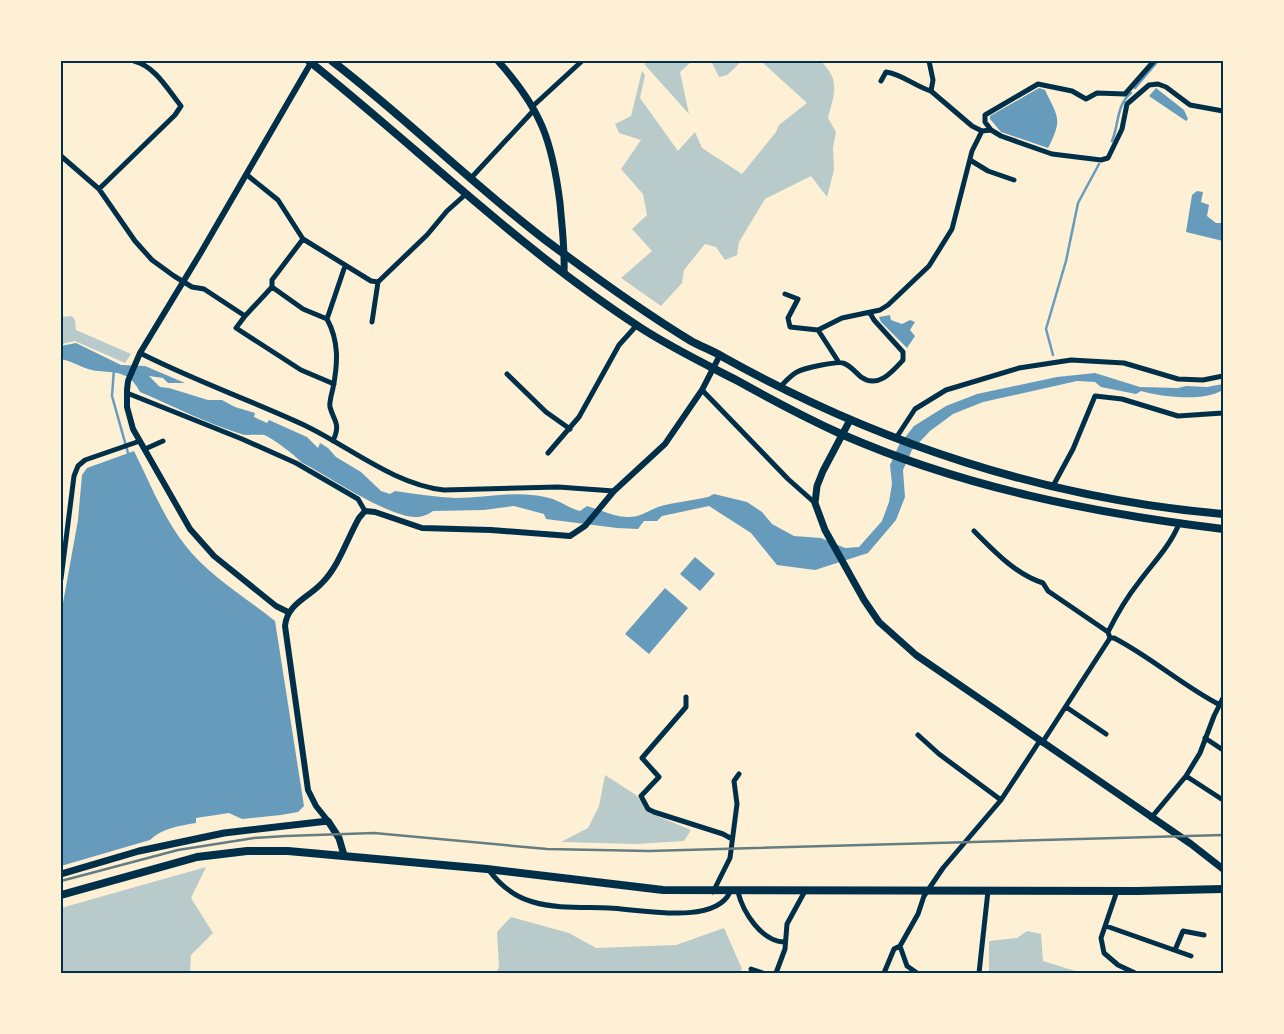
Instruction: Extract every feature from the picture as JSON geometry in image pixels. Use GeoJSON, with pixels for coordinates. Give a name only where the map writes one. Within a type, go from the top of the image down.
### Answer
{"type":"FeatureCollection","features":[{"type":"Feature","properties":{"kind":"main road"},"geometry":{"type":"LineString","coordinates":[[332,61],[565,254],[663,323],[780,387],[850,420],[939,456],[1053,486],[1132,502],[1223,514]]}},
{"type":"Feature","properties":{"kind":"main road"},"geometry":{"type":"LineString","coordinates":[[498,61],[516,82],[533,108],[551,146],[556,168],[565,254],[564,273]]}},
{"type":"Feature","properties":{"kind":"main road"},"geometry":{"type":"LineString","coordinates":[[311,62],[466,194],[564,273],[637,325],[713,369],[843,434],[887,452],[976,482],[1042,499],[1119,515],[1223,529]]}},
{"type":"Feature","properties":{"kind":"main road"},"geometry":{"type":"LineString","coordinates":[[850,420],[823,470],[817,486],[815,503],[825,530],[864,600],[879,622],[896,639],[1041,743],[1223,869]]}},
{"type":"Feature","properties":{"kind":"main road"},"geometry":{"type":"LineString","coordinates":[[61,874],[139,851],[224,834],[328,821],[337,834],[344,856]]}},
{"type":"Feature","properties":{"kind":"main road"},"geometry":{"type":"LineString","coordinates":[[61,895],[198,857],[247,850],[288,851],[344,856],[487,869],[646,888],[713,892],[1223,889]]}},
{"type":"Feature","properties":{"kind":"street"},"geometry":{"type":"LineString","coordinates":[[98,189],[176,115],[181,106],[153,71],[142,63],[134,61]]}},
{"type":"Feature","properties":{"kind":"street"},"geometry":{"type":"LineString","coordinates":[[471,178],[533,108],[582,61]]}},
{"type":"Feature","properties":{"kind":"street"},"geometry":{"type":"LineString","coordinates":[[929,61],[933,80],[932,90]]}},
{"type":"Feature","properties":{"kind":"street"},"geometry":{"type":"LineString","coordinates":[[1154,61],[1125,94],[1097,93],[1086,99],[1072,91],[1038,84],[984,114],[985,122],[991,130],[1000,136],[1052,154],[1101,160],[1108,158],[1118,142],[1127,104],[1149,85],[1158,84],[1190,105],[1223,111]]}},
{"type":"Feature","properties":{"kind":"street"},"geometry":{"type":"LineString","coordinates":[[288,612],[276,606],[201,544],[172,498],[140,441],[129,418],[127,392],[128,381],[140,354],[247,175],[311,62]]}},
{"type":"Feature","properties":{"kind":"street"},"geometry":{"type":"LineString","coordinates":[[881,81],[886,72],[892,73],[919,88],[932,90],[972,126],[982,131],[991,130]]}},
{"type":"Feature","properties":{"kind":"street"},"geometry":{"type":"LineString","coordinates":[[785,294],[798,299],[788,318],[790,328],[818,330],[842,318],[870,313],[888,305],[929,266],[944,244],[952,229],[970,160],[982,131]]}},
{"type":"Feature","properties":{"kind":"street"},"geometry":{"type":"LineString","coordinates":[[61,156],[98,189],[135,241],[152,260],[192,287],[204,290],[245,316]]}},
{"type":"Feature","properties":{"kind":"street"},"geometry":{"type":"LineString","coordinates":[[970,160],[988,171],[1014,180]]}},
{"type":"Feature","properties":{"kind":"street"},"geometry":{"type":"LineString","coordinates":[[247,175],[278,200],[303,239],[371,281],[378,282]]}},
{"type":"Feature","properties":{"kind":"street"},"geometry":{"type":"LineString","coordinates":[[372,322],[378,282],[466,194]]}},
{"type":"Feature","properties":{"kind":"street"},"geometry":{"type":"LineString","coordinates":[[303,239],[272,280],[272,287],[236,328],[301,370],[334,384]]}},
{"type":"Feature","properties":{"kind":"street"},"geometry":{"type":"LineString","coordinates":[[327,318],[345,266]]}},
{"type":"Feature","properties":{"kind":"street"},"geometry":{"type":"LineString","coordinates":[[272,287],[303,309],[327,318],[333,330],[338,354],[329,406],[336,418],[337,432],[334,441]]}},
{"type":"Feature","properties":{"kind":"street"},"geometry":{"type":"LineString","coordinates":[[780,387],[798,371],[838,361],[846,364],[864,378],[871,381],[882,380],[903,360],[903,352],[870,313]]}},
{"type":"Feature","properties":{"kind":"street"},"geometry":{"type":"LineString","coordinates":[[548,453],[579,417],[619,345],[637,325]]}},
{"type":"Feature","properties":{"kind":"street"},"geometry":{"type":"LineString","coordinates":[[818,330],[838,361]]}},
{"type":"Feature","properties":{"kind":"street"},"geometry":{"type":"LineString","coordinates":[[140,354],[334,441],[376,466],[426,488],[444,490],[558,487],[614,491]]}},
{"type":"Feature","properties":{"kind":"street"},"geometry":{"type":"LineString","coordinates":[[365,511],[375,512],[422,528],[491,530],[570,536],[585,526],[614,491],[665,444],[702,390],[720,355]]}},
{"type":"Feature","properties":{"kind":"street"},"geometry":{"type":"LineString","coordinates":[[896,438],[915,409],[946,390],[1019,368],[1071,360],[1124,363],[1178,378],[1203,380],[1223,376]]}},
{"type":"Feature","properties":{"kind":"street"},"geometry":{"type":"LineString","coordinates":[[507,374],[546,412],[570,429]]}},
{"type":"Feature","properties":{"kind":"street"},"geometry":{"type":"LineString","coordinates":[[702,390],[788,480],[815,503]]}},
{"type":"Feature","properties":{"kind":"street"},"geometry":{"type":"LineString","coordinates":[[127,392],[242,439],[296,464],[358,499],[365,511]]}},
{"type":"Feature","properties":{"kind":"street"},"geometry":{"type":"LineString","coordinates":[[1053,486],[1073,449],[1095,396],[1122,399],[1178,416],[1223,413]]}},
{"type":"Feature","properties":{"kind":"street"},"geometry":{"type":"LineString","coordinates":[[61,579],[74,476],[78,466],[85,460],[140,441]]}},
{"type":"Feature","properties":{"kind":"street"},"geometry":{"type":"LineString","coordinates":[[146,449],[163,441]]}},
{"type":"Feature","properties":{"kind":"street"},"geometry":{"type":"LineString","coordinates":[[328,821],[316,806],[308,790],[285,626],[288,612],[331,573],[348,536],[358,518],[365,511]]}},
{"type":"Feature","properties":{"kind":"street"},"geometry":{"type":"LineString","coordinates":[[884,973],[894,949],[900,946],[929,890],[960,847],[1001,800],[1066,707],[1139,582],[1174,535],[1179,524]]}},
{"type":"Feature","properties":{"kind":"street"},"geometry":{"type":"LineString","coordinates":[[974,531],[999,558],[1036,581],[1043,583],[1048,591],[1109,635],[1146,656],[1204,697],[1220,705]]}},
{"type":"Feature","properties":{"kind":"street"},"geometry":{"type":"LineString","coordinates":[[686,697],[686,707],[642,758],[659,777],[641,796],[648,809],[654,812],[723,834],[732,839]]}},
{"type":"Feature","properties":{"kind":"street"},"geometry":{"type":"LineString","coordinates":[[1151,818],[1186,776],[1200,753],[1223,698]]}},
{"type":"Feature","properties":{"kind":"street"},"geometry":{"type":"LineString","coordinates":[[1066,707],[1106,734]]}},
{"type":"Feature","properties":{"kind":"street"},"geometry":{"type":"LineString","coordinates":[[918,735],[939,754],[1001,800]]}},
{"type":"Feature","properties":{"kind":"street"},"geometry":{"type":"LineString","coordinates":[[1205,738],[1223,750]]}},
{"type":"Feature","properties":{"kind":"street"},"geometry":{"type":"LineString","coordinates":[[713,892],[730,858],[737,804],[734,781],[739,774]]}},
{"type":"Feature","properties":{"kind":"street"},"geometry":{"type":"LineString","coordinates":[[1186,776],[1223,800]]}},
{"type":"Feature","properties":{"kind":"street"},"geometry":{"type":"LineString","coordinates":[[487,869],[498,881],[521,898],[550,905],[683,913],[711,908],[723,902],[734,892],[762,935],[775,942],[784,942]]}},
{"type":"Feature","properties":{"kind":"street"},"geometry":{"type":"LineString","coordinates":[[776,973],[782,959],[787,924],[805,891]]}},
{"type":"Feature","properties":{"kind":"street"},"geometry":{"type":"LineString","coordinates":[[979,973],[988,891]]}},
{"type":"Feature","properties":{"kind":"street"},"geometry":{"type":"LineString","coordinates":[[1117,891],[1101,938],[1104,953],[1118,965],[1135,973]]}},
{"type":"Feature","properties":{"kind":"street"},"geometry":{"type":"LineString","coordinates":[[1106,926],[1191,956]]}},
{"type":"Feature","properties":{"kind":"street"},"geometry":{"type":"LineString","coordinates":[[1175,950],[1183,930],[1204,935]]}},
{"type":"Feature","properties":{"kind":"street"},"geometry":{"type":"LineString","coordinates":[[900,946],[907,966],[917,973]]}},
{"type":"Feature","properties":{"kind":"street"},"geometry":{"type":"LineString","coordinates":[[751,969],[763,973]]}},
{"type":"Feature","properties":{"kind":"shaded area"},"geometry":{"type":"Polygon","coordinates":[[[644,61],[695,61],[680,72],[689,114],[645,65],[644,61]]]}},
{"type":"Feature","properties":{"kind":"shaded area"},"geometry":{"type":"Polygon","coordinates":[[[711,61],[742,61],[727,75],[719,77],[711,61]]]}},
{"type":"Feature","properties":{"kind":"shaded area"},"geometry":{"type":"Polygon","coordinates":[[[761,61],[821,61],[834,81],[834,95],[828,118],[836,132],[833,148],[834,170],[827,197],[811,176],[765,199],[739,242],[737,255],[725,260],[716,247],[705,244],[684,270],[682,283],[661,306],[621,278],[652,251],[632,229],[647,215],[643,194],[621,169],[641,140],[619,133],[615,124],[631,116],[642,71],[645,75],[640,98],[678,151],[695,132],[702,148],[742,174],[776,132],[779,125],[807,103],[761,61]]]}},
{"type":"Feature","properties":{"kind":"shaded area"},"geometry":{"type":"Polygon","coordinates":[[[72,316],[75,320],[76,330],[131,354],[125,363],[75,341],[61,344],[61,317],[72,316]]]}},
{"type":"Feature","properties":{"kind":"shaded area"},"geometry":{"type":"Polygon","coordinates":[[[605,775],[636,795],[650,813],[691,830],[684,841],[635,844],[561,842],[588,828],[599,806],[605,775]]]}},
{"type":"Feature","properties":{"kind":"shaded area"},"geometry":{"type":"Polygon","coordinates":[[[206,867],[191,898],[213,933],[191,955],[190,973],[61,973],[61,908],[206,867]]]}},
{"type":"Feature","properties":{"kind":"shaded area"},"geometry":{"type":"Polygon","coordinates":[[[511,917],[569,933],[596,948],[676,945],[724,928],[742,969],[739,973],[496,973],[499,968],[497,932],[511,917]]]}},
{"type":"Feature","properties":{"kind":"shaded area"},"geometry":{"type":"Polygon","coordinates":[[[1027,931],[1041,934],[1043,961],[1082,973],[989,973],[989,941],[1017,938],[1027,931]]]}},
{"type":"Feature","properties":{"kind":"water"},"geometry":{"type":"Polygon","coordinates":[[[1039,88],[1045,90],[1057,118],[1056,130],[1048,148],[1001,132],[990,119],[990,116],[1039,88]]]}},
{"type":"Feature","properties":{"kind":"water"},"geometry":{"type":"Polygon","coordinates":[[[1156,88],[1184,110],[1188,119],[1186,121],[1149,96],[1156,88]]]}},
{"type":"Feature","properties":{"kind":"water"},"geometry":{"type":"Polygon","coordinates":[[[1197,191],[1203,192],[1201,202],[1209,205],[1207,216],[1216,223],[1223,223],[1223,241],[1186,232],[1192,195],[1197,191]]]}},
{"type":"Feature","properties":{"kind":"water"},"geometry":{"type":"Polygon","coordinates":[[[890,315],[891,320],[902,324],[910,320],[915,322],[910,330],[915,336],[907,348],[881,322],[879,317],[890,315]]]}},
{"type":"Feature","properties":{"kind":"water"},"geometry":{"type":"Polygon","coordinates":[[[76,343],[121,365],[145,366],[185,383],[168,383],[163,378],[149,376],[160,387],[208,400],[222,400],[235,407],[255,413],[254,417],[267,423],[269,420],[307,437],[318,448],[320,443],[328,448],[336,457],[361,472],[381,491],[390,494],[395,491],[456,498],[512,494],[534,495],[550,498],[580,511],[587,506],[613,515],[633,517],[664,505],[708,497],[714,494],[747,502],[762,512],[772,524],[794,536],[821,538],[845,548],[859,547],[882,521],[889,502],[892,484],[890,465],[899,445],[914,426],[946,406],[977,394],[1057,377],[1095,373],[1140,387],[1207,387],[1223,384],[1223,390],[1204,396],[1182,397],[1141,391],[1136,394],[1101,387],[1095,382],[1077,381],[983,402],[953,414],[930,431],[912,450],[903,470],[905,497],[896,520],[868,553],[815,570],[777,565],[751,533],[709,506],[662,516],[657,521],[644,521],[638,529],[546,519],[544,514],[514,506],[484,510],[433,511],[418,517],[403,515],[373,503],[301,462],[267,436],[243,435],[228,430],[140,392],[129,378],[123,375],[88,369],[61,359],[61,346],[76,343]]]}},
{"type":"Feature","properties":{"kind":"water"},"geometry":{"type":"Polygon","coordinates":[[[134,451],[163,511],[177,534],[194,556],[215,576],[275,621],[304,806],[298,812],[281,815],[242,819],[229,813],[196,818],[196,823],[165,830],[150,840],[61,866],[61,614],[78,520],[82,475],[87,468],[134,451]]]}},
{"type":"Feature","properties":{"kind":"water"},"geometry":{"type":"Polygon","coordinates":[[[695,557],[715,574],[700,591],[680,574],[695,557]]]}},
{"type":"Feature","properties":{"kind":"water"},"geometry":{"type":"Polygon","coordinates":[[[665,588],[688,608],[649,654],[625,634],[665,588]]]}},
{"type":"Feature","properties":{"kind":"waterway"},"geometry":{"type":"LineString","coordinates":[[1135,88],[1158,61]]}},
{"type":"Feature","properties":{"kind":"waterway"},"geometry":{"type":"LineString","coordinates":[[1112,141],[1120,109],[1131,93]]}},
{"type":"Feature","properties":{"kind":"waterway"},"geometry":{"type":"LineString","coordinates":[[1053,355],[1046,329],[1066,261],[1078,203],[1099,164]]}},
{"type":"Feature","properties":{"kind":"waterway"},"geometry":{"type":"LineString","coordinates":[[114,369],[112,396],[128,453]]}},
{"type":"Feature","properties":{"kind":"railway"},"geometry":{"type":"LineString","coordinates":[[61,881],[178,850],[254,838],[286,836],[374,833],[547,849],[649,851],[1223,835]]}}]}
